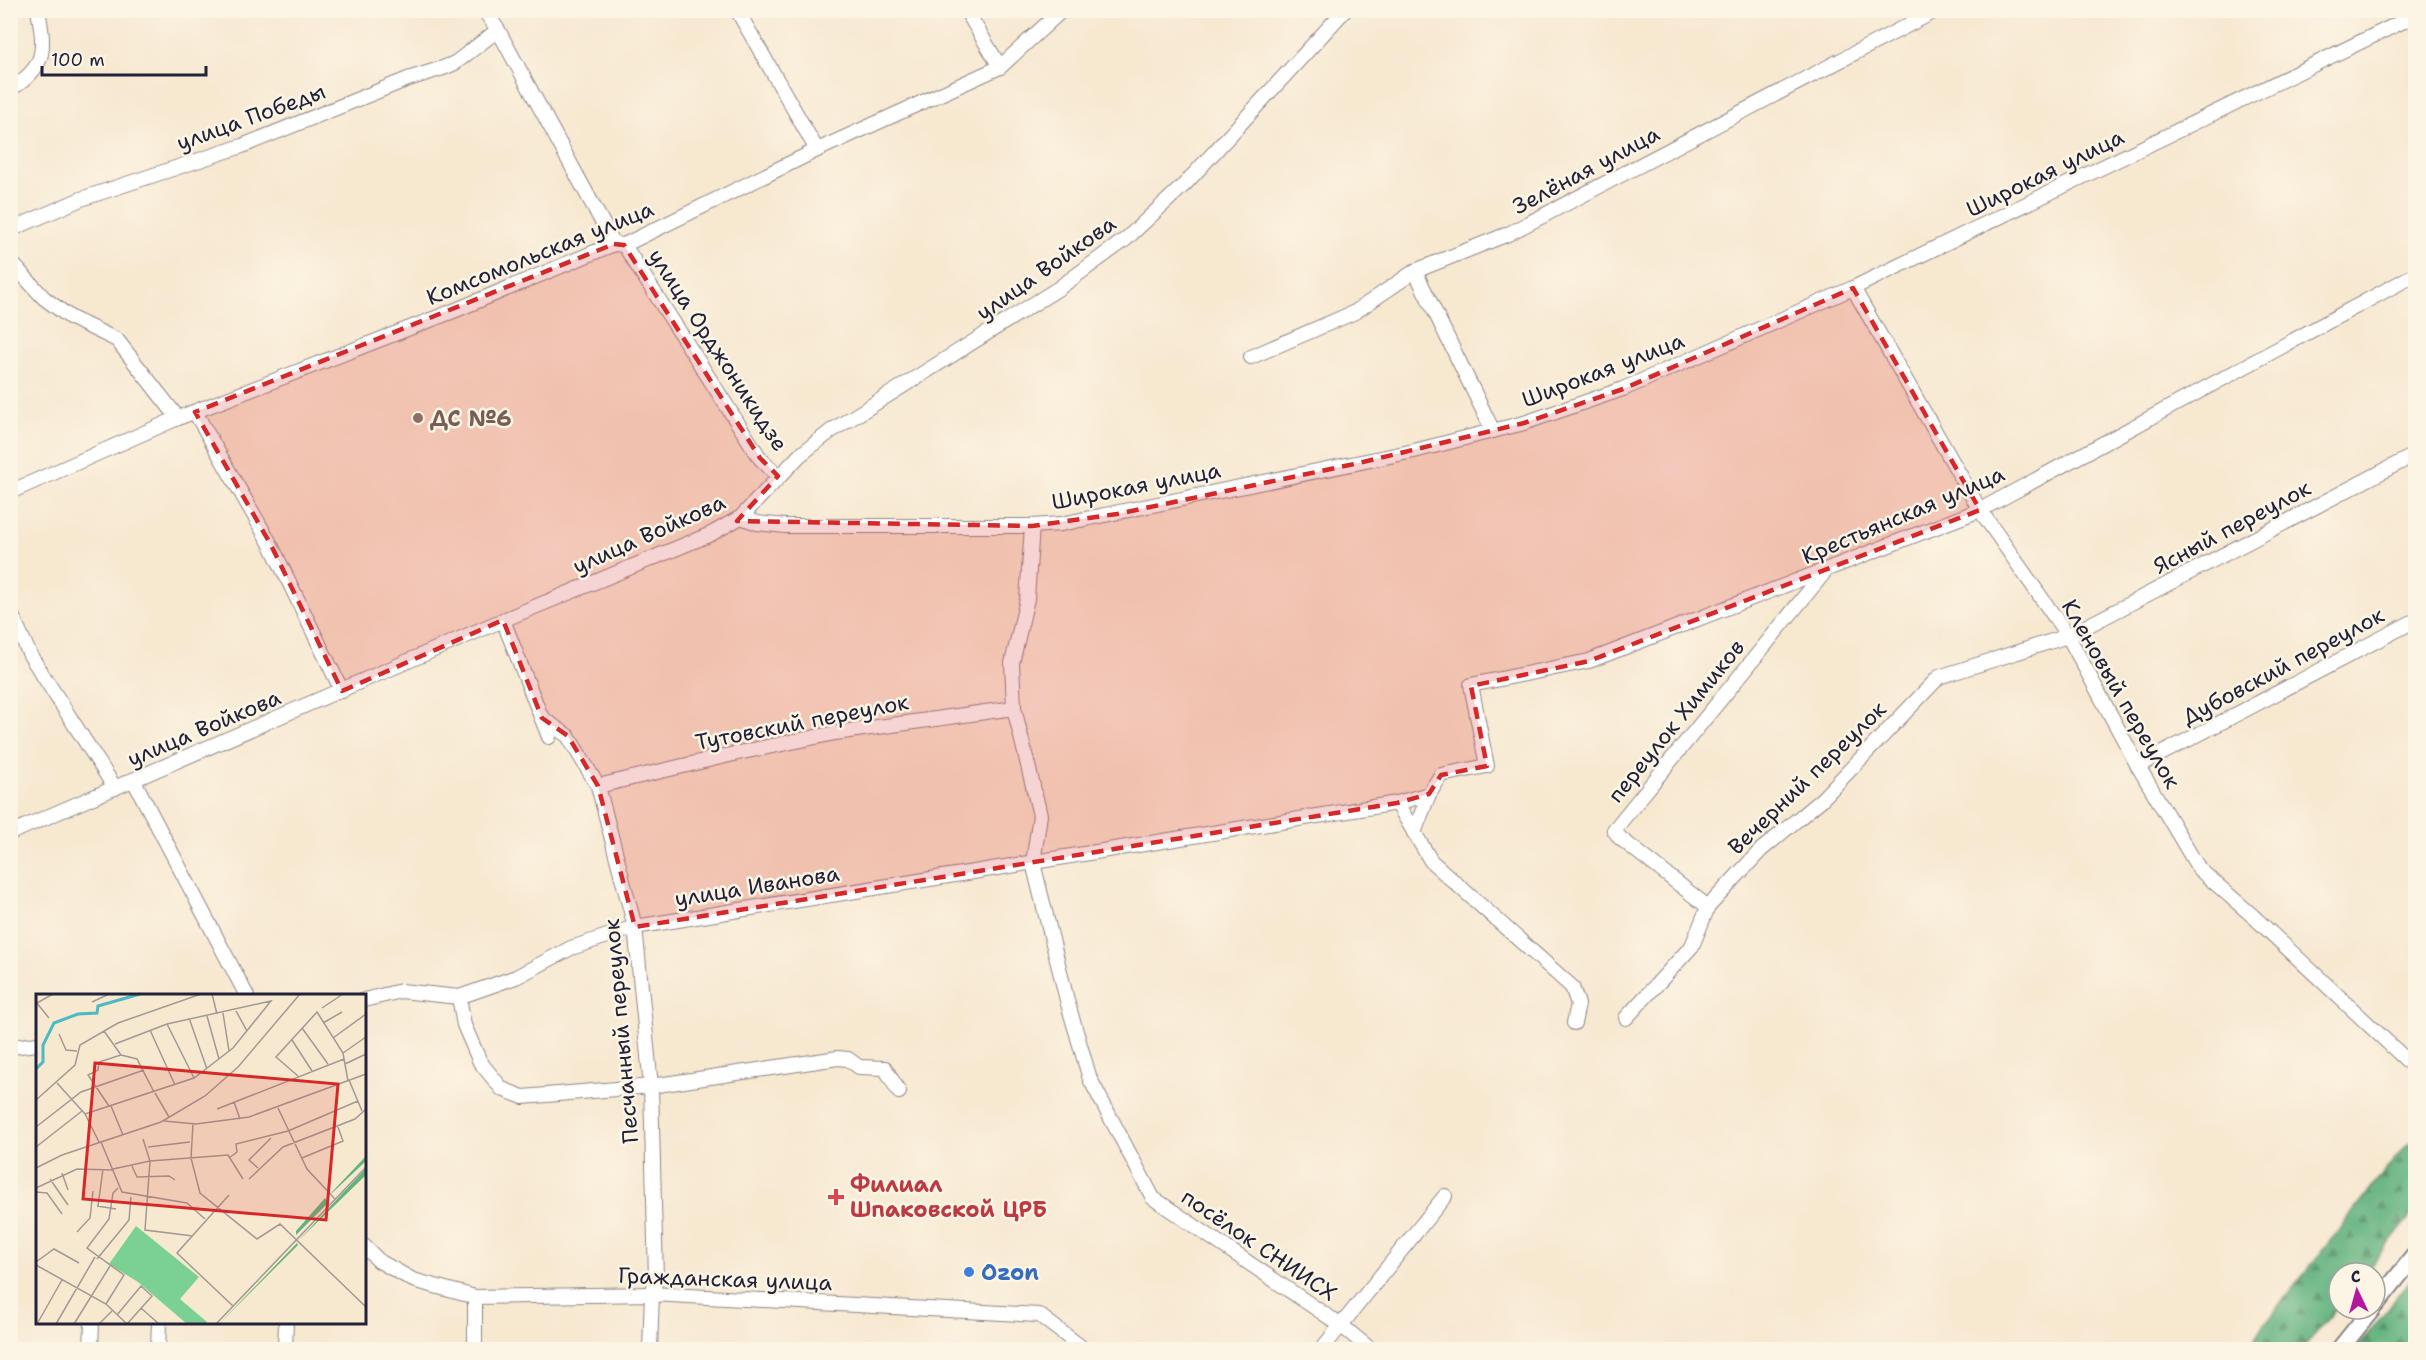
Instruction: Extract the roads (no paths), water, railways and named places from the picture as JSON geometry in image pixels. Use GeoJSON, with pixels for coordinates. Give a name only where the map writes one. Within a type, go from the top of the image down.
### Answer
{"type":"FeatureCollection","features":[{"type":"Feature","properties":{"kind":"street"},"geometry":{"type":"LineString","coordinates":[[10,89],[35,71],[43,50],[38,10]]}},
{"type":"Feature","properties":{"kind":"street","name":"улица Орджоникидзе"},"geometry":{"type":"LineString","coordinates":[[484,10],[498,30],[619,245],[760,458],[778,476]]}},
{"type":"Feature","properties":{"kind":"street"},"geometry":{"type":"LineString","coordinates":[[737,10],[817,150]]}},
{"type":"Feature","properties":{"kind":"street"},"geometry":{"type":"LineString","coordinates":[[966,10],[1000,67]]}},
{"type":"Feature","properties":{"kind":"street","name":"Комсомольская улица"},"geometry":{"type":"LineString","coordinates":[[10,492],[178,418],[619,245],[817,150],[1000,67],[1062,10]]}},
{"type":"Feature","properties":{"kind":"street","name":"улица Войкова"},"geometry":{"type":"LineString","coordinates":[[10,833],[502,620],[711,534],[741,517],[800,454],[831,431],[1059,288],[1126,239],[1185,184],[1345,10]]}},
{"type":"Feature","properties":{"kind":"street","name":"Зелёная улица"},"geometry":{"type":"LineString","coordinates":[[1251,357],[1355,312],[1415,271],[1508,234],[1936,10]]}},
{"type":"Feature","properties":{"kind":"street","name":"Широкая улица"},"geometry":{"type":"LineString","coordinates":[[741,517],[757,523],[785,526],[1032,526],[1117,514],[1359,463],[1493,431],[1573,408],[1623,389],[1853,288],[2135,154],[2415,15]]}},
{"type":"Feature","properties":{"kind":"street","name":"улица Победы"},"geometry":{"type":"LineString","coordinates":[[10,230],[81,199],[242,146],[408,79],[455,63],[498,30]]}},
{"type":"Feature","properties":{"kind":"street"},"geometry":{"type":"LineString","coordinates":[[10,261],[53,305],[71,318],[117,340],[178,418]]}},
{"type":"Feature","properties":{"kind":"street"},"geometry":{"type":"LineString","coordinates":[[1415,271],[1493,431]]}},
{"type":"Feature","properties":{"kind":"street","name":"Крестьянская улица"},"geometry":{"type":"LineString","coordinates":[[1429,794],[1441,775],[1487,766],[1471,685],[1589,661],[1825,572],[1980,510],[2415,274]]}},
{"type":"Feature","properties":{"kind":"street","name":"Кленовый переулок"},"geometry":{"type":"LineString","coordinates":[[1853,288],[1980,510],[2068,636],[2138,766],[2199,869],[2254,917],[2415,1070]]}},
{"type":"Feature","properties":{"kind":"street"},"geometry":{"type":"LineString","coordinates":[[195,412],[271,545],[342,691]]}},
{"type":"Feature","properties":{"kind":"street","name":"Ясный переулок"},"geometry":{"type":"LineString","coordinates":[[2068,636],[2415,454]]}},
{"type":"Feature","properties":{"kind":"street"},"geometry":{"type":"LineString","coordinates":[[1032,526],[1027,599],[1012,663],[1014,708],[1040,815],[1034,863]]}},
{"type":"Feature","properties":{"kind":"street","name":"переулок Химиков"},"geometry":{"type":"LineString","coordinates":[[1708,907],[1620,838],[1614,830],[1825,572]]}},
{"type":"Feature","properties":{"kind":"street"},"geometry":{"type":"LineString","coordinates":[[10,611],[30,656],[115,788]]}},
{"type":"Feature","properties":{"kind":"street"},"geometry":{"type":"LineString","coordinates":[[502,620],[549,737]]}},
{"type":"Feature","properties":{"kind":"street","name":"Дубовский переулок"},"geometry":{"type":"LineString","coordinates":[[2138,766],[2415,620]]}},
{"type":"Feature","properties":{"kind":"street","name":"Вечерний переулок"},"geometry":{"type":"LineString","coordinates":[[1626,1018],[1692,946],[1708,907],[1761,850],[1822,799],[1939,677],[2068,636]]}},
{"type":"Feature","properties":{"kind":"street","name":"Тутовский переулок"},"geometry":{"type":"LineString","coordinates":[[598,786],[835,733],[1014,708]]}},
{"type":"Feature","properties":{"kind":"street","name":"Песчанный переулок"},"geometry":{"type":"LineString","coordinates":[[542,718],[568,736],[598,786],[635,927],[651,1086],[656,1279],[652,1294],[650,1350]]}},
{"type":"Feature","properties":{"kind":"street"},"geometry":{"type":"LineString","coordinates":[[134,781],[246,994]]}},
{"type":"Feature","properties":{"kind":"street"},"geometry":{"type":"LineString","coordinates":[[1414,833],[1429,794]]}},
{"type":"Feature","properties":{"kind":"street","name":"улица Иванова"},"geometry":{"type":"LineString","coordinates":[[366,1000],[401,991],[459,997],[516,977],[571,948],[635,927],[1397,803],[1429,794]]}},
{"type":"Feature","properties":{"kind":"street"},"geometry":{"type":"LineString","coordinates":[[1397,803],[1431,861],[1572,987],[1578,1004],[1574,1023]]}},
{"type":"Feature","properties":{"kind":"street","name":"посёлок СНИИСХ"},"geometry":{"type":"LineString","coordinates":[[1034,863],[1069,1008],[1090,1079],[1153,1198],[1342,1326],[1371,1350]]}},
{"type":"Feature","properties":{"kind":"street"},"geometry":{"type":"LineString","coordinates":[[459,997],[464,1024],[480,1062],[502,1089],[523,1097],[651,1086],[838,1058],[848,1059],[859,1067],[885,1068],[899,1092]]}},
{"type":"Feature","properties":{"kind":"street"},"geometry":{"type":"LineString","coordinates":[[10,1047],[36,1044]]}},
{"type":"Feature","properties":{"kind":"street","name":"посёлок СНИИСХ"},"geometry":{"type":"LineString","coordinates":[[1321,1350],[1445,1196]]}},
{"type":"Feature","properties":{"kind":"street","name":"Гражданская улица"},"geometry":{"type":"LineString","coordinates":[[366,1248],[379,1261],[413,1280],[476,1297],[652,1294],[1040,1315],[1085,1350]]}},
{"type":"Feature","properties":{"kind":"street"},"geometry":{"type":"LineString","coordinates":[[2387,1290],[2415,1254]]}},
{"type":"Feature","properties":{"kind":"street"},"geometry":{"type":"LineString","coordinates":[[475,1350],[476,1297]]}},
{"type":"Feature","properties":{"kind":"street"},"geometry":{"type":"LineString","coordinates":[[2339,1350],[2362,1321]]}},
{"type":"Feature","properties":{"kind":"street"},"geometry":{"type":"LineString","coordinates":[[91,1350],[92,1324]]}},
{"type":"Feature","properties":{"kind":"street"},"geometry":{"type":"LineString","coordinates":[[158,1350],[159,1324]]}},
{"type":"Feature","properties":{"kind":"street"},"geometry":{"type":"LineString","coordinates":[[285,1350],[286,1324]]}},
{"type":"Feature","properties":{"kind":"place","name":"ДС №6"},"geometry":{"type":"Point","coordinates":[418,418]}},
{"type":"Feature","properties":{"kind":"place","name":"Филиал Шпаковской ЦРБ"},"geometry":{"type":"Point","coordinates":[836,1197]}},
{"type":"Feature","properties":{"kind":"place","name":"Ozon"},"geometry":{"type":"Point","coordinates":[969,1272]}}]}
